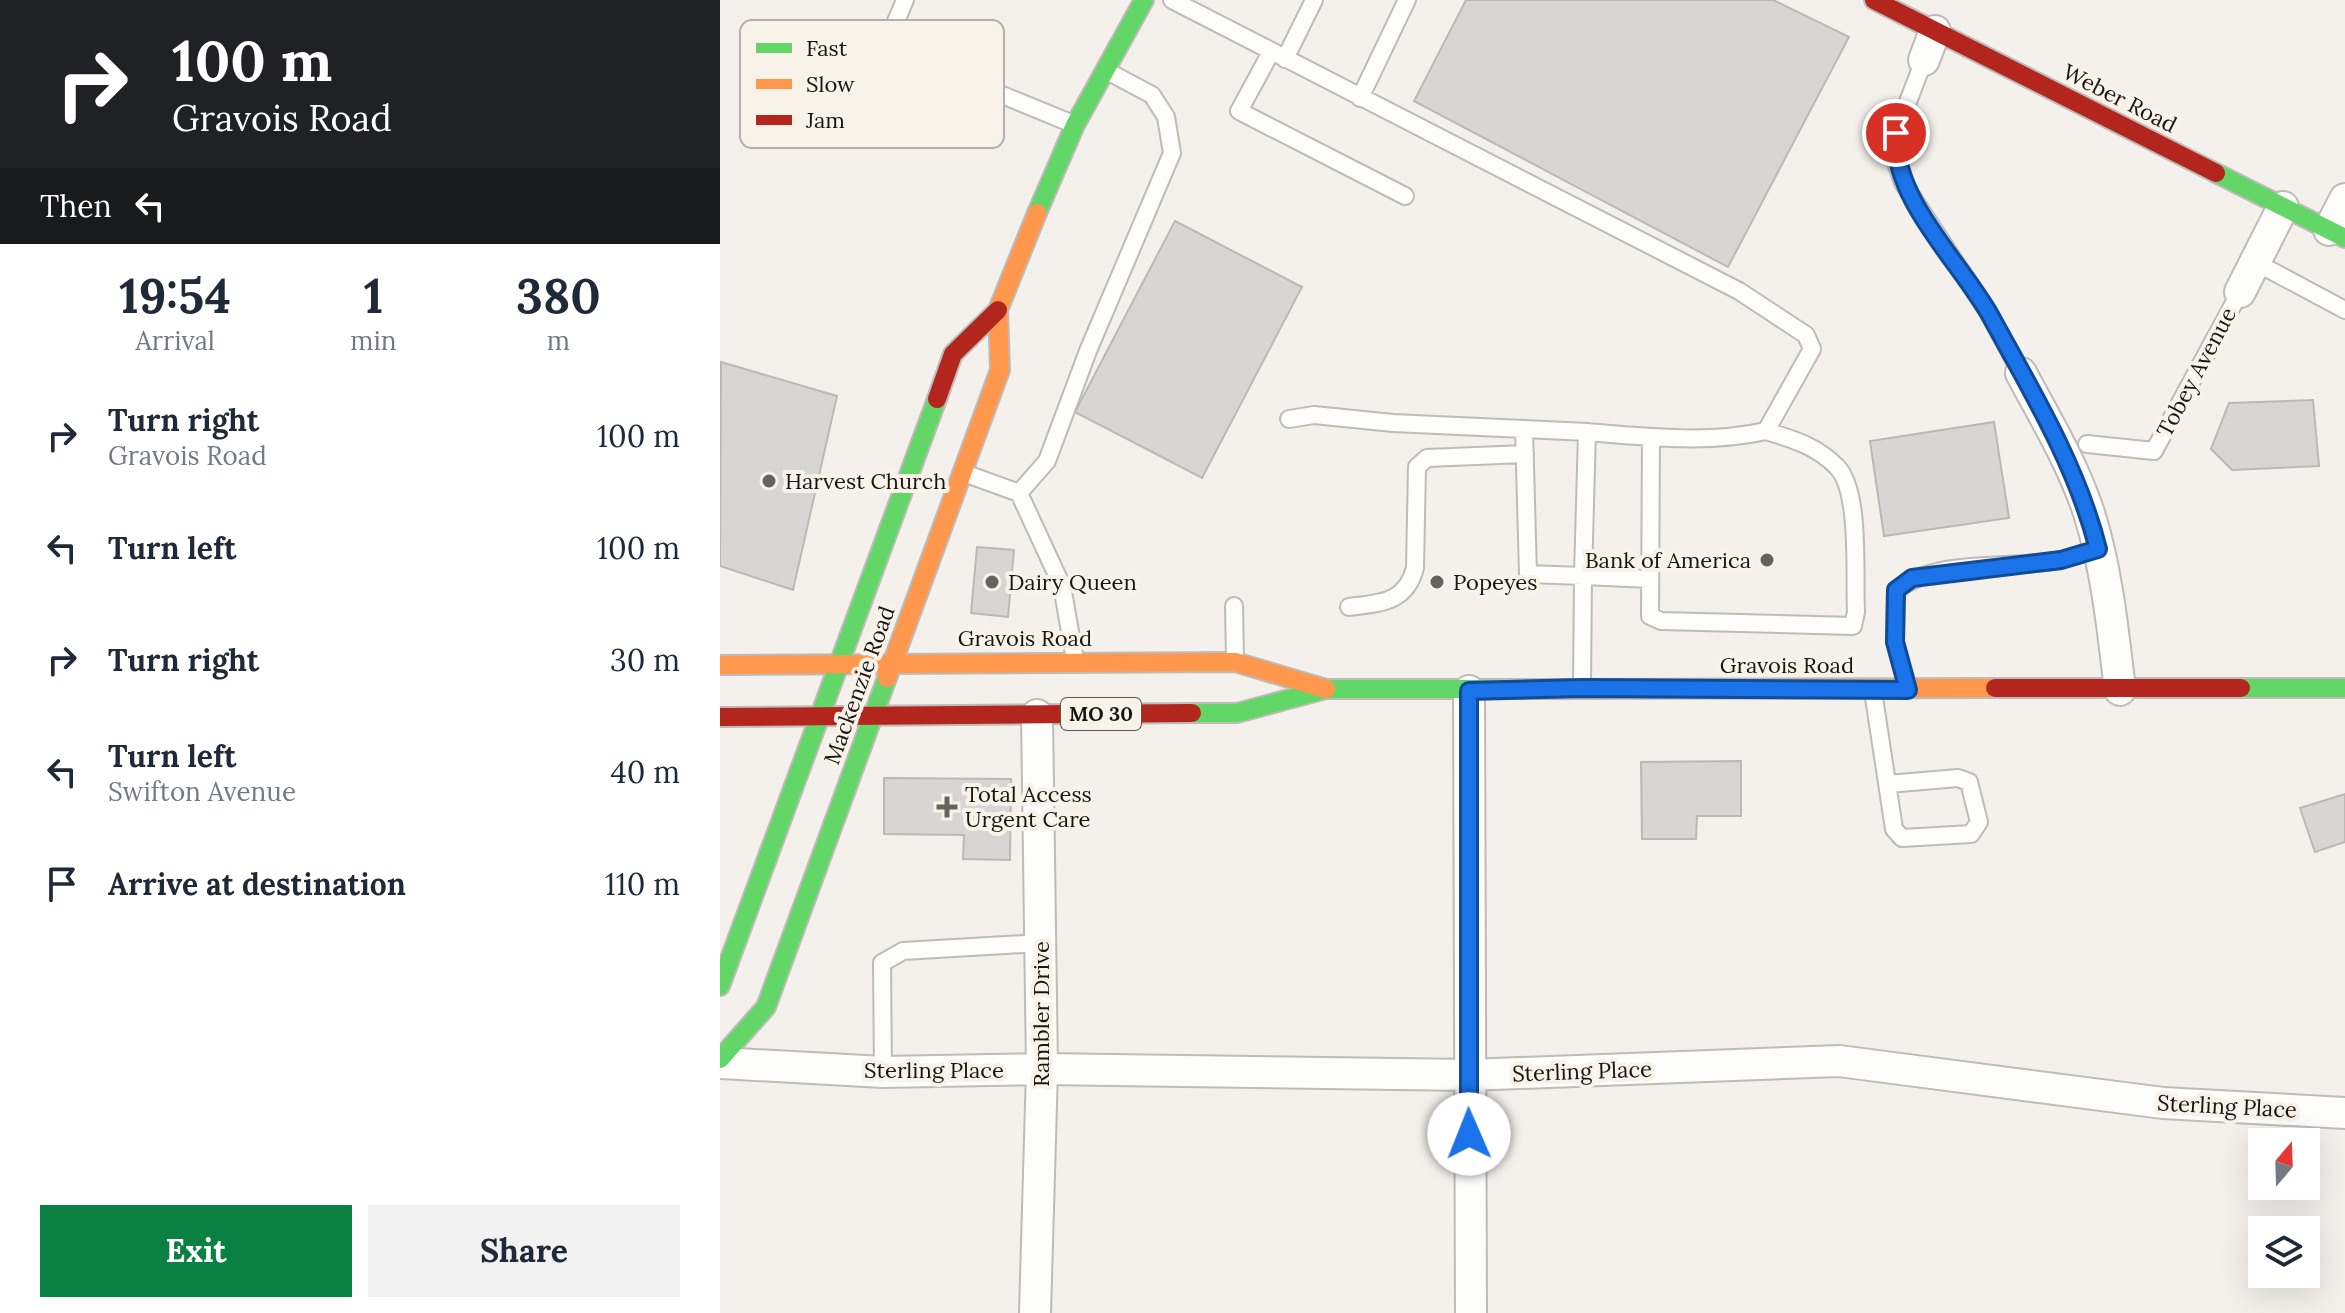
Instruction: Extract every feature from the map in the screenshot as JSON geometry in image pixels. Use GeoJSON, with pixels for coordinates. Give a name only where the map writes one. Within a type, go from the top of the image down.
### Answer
{"type":"FeatureCollection","features":[{"type":"Feature","properties":{"kind":"main road","name":"Mackenzie Road"},"geometry":{"type":"LineString","coordinates":[[720,1061],[766,1007],[1000,370],[998,310],[1046,185],[1104,69],[1144,0]]}},
{"type":"Feature","properties":{"kind":"main road","name":"Weber Road"},"geometry":{"type":"LineString","coordinates":[[1874,0],[2337,234]]}},
{"type":"Feature","properties":{"kind":"main road","name":"Mackenzie Road"},"geometry":{"type":"LineString","coordinates":[[720,986],[953,354],[998,310]]}},
{"type":"Feature","properties":{"kind":"main road","name":"Gravois Road"},"geometry":{"type":"LineString","coordinates":[[720,665],[1235,662],[1326,689],[2345,688]]}},
{"type":"Feature","properties":{"kind":"main road","name":"Gravois Road"},"geometry":{"type":"LineString","coordinates":[[720,717],[1237,713],[1326,689]]}},
{"type":"Feature","properties":{"kind":"street"},"geometry":{"type":"LineString","coordinates":[[1924,60],[1935,31]]}},
{"type":"Feature","properties":{"kind":"street"},"geometry":{"type":"LineString","coordinates":[[2337,234],[2345,199]]}},
{"type":"Feature","properties":{"kind":"street","name":"Tobey Avenue"},"geometry":{"type":"LineString","coordinates":[[2240,292],[2283,207]]}},
{"type":"Feature","properties":{"kind":"street"},"geometry":{"type":"LineString","coordinates":[[2021,373],[2072,442],[2101,563],[2120,690]]}},
{"type":"Feature","properties":{"kind":"street"},"geometry":{"type":"LineString","coordinates":[[1469,691],[1471,1313]]}},
{"type":"Feature","properties":{"kind":"street","name":"Rambler Drive"},"geometry":{"type":"LineString","coordinates":[[1035,1313],[1042,1069],[1037,715]]}},
{"type":"Feature","properties":{"kind":"street","name":"Sterling Place"},"geometry":{"type":"LineString","coordinates":[[720,1061],[883,1072],[1042,1069],[1469,1075],[1839,1061],[2163,1103],[2345,1113]]}},
{"type":"Feature","properties":{"kind":"lane"},"geometry":{"type":"LineString","coordinates":[[897,20],[905,0]]}},
{"type":"Feature","properties":{"kind":"lane"},"geometry":{"type":"LineString","coordinates":[[1172,0],[1739,291],[1806,335],[1812,349],[1766,431]]}},
{"type":"Feature","properties":{"kind":"lane"},"geometry":{"type":"LineString","coordinates":[[1314,0],[1239,111],[1405,196]]}},
{"type":"Feature","properties":{"kind":"lane"},"geometry":{"type":"LineString","coordinates":[[1360,98],[1407,0]]}},
{"type":"Feature","properties":{"kind":"lane"},"geometry":{"type":"LineString","coordinates":[[1924,60],[1896,133],[1894,157],[1903,183],[1988,312],[2021,373]]}},
{"type":"Feature","properties":{"kind":"lane"},"geometry":{"type":"LineString","coordinates":[[1019,493],[1047,461],[1088,351],[1172,153],[1166,117],[1152,95],[1104,69]]}},
{"type":"Feature","properties":{"kind":"lane"},"geometry":{"type":"LineString","coordinates":[[1004,96],[1075,125]]}},
{"type":"Feature","properties":{"kind":"lane"},"geometry":{"type":"LineString","coordinates":[[2255,262],[2345,310]]}},
{"type":"Feature","properties":{"kind":"lane","name":"Tobey Avenue"},"geometry":{"type":"LineString","coordinates":[[2072,442],[2154,451],[2240,292]]}},
{"type":"Feature","properties":{"kind":"lane"},"geometry":{"type":"LineString","coordinates":[[1289,419],[1314,415],[1393,423],[1651,438],[1746,435],[1766,431],[1820,453],[1845,478],[1851,497],[1856,612],[1853,626],[1661,621],[1650,616],[1651,438]]}},
{"type":"Feature","properties":{"kind":"lane"},"geometry":{"type":"LineString","coordinates":[[1524,429],[1528,574],[1650,579]]}},
{"type":"Feature","properties":{"kind":"lane"},"geometry":{"type":"LineString","coordinates":[[1582,688],[1587,432]]}},
{"type":"Feature","properties":{"kind":"lane"},"geometry":{"type":"LineString","coordinates":[[1349,607],[1392,601],[1411,584],[1415,568],[1417,467],[1427,458],[1525,454]]}},
{"type":"Feature","properties":{"kind":"lane"},"geometry":{"type":"LineString","coordinates":[[963,472],[1019,493],[1062,586],[1075,662]]}},
{"type":"Feature","properties":{"kind":"lane"},"geometry":{"type":"LineString","coordinates":[[1908,690],[1895,642],[1896,590],[1912,578],[2061,560],[2101,563]]}},
{"type":"Feature","properties":{"kind":"lane"},"geometry":{"type":"LineString","coordinates":[[1234,606],[1235,662]]}},
{"type":"Feature","properties":{"kind":"lane"},"geometry":{"type":"LineString","coordinates":[[1873,690],[1894,829],[1902,838],[1971,834],[1979,822],[1969,782],[1958,778],[1888,784]]}},
{"type":"Feature","properties":{"kind":"lane"},"geometry":{"type":"LineString","coordinates":[[883,1072],[882,963],[903,951],[1040,943]]}},
{"type":"Feature","properties":{"kind":"building"},"geometry":{"type":"Polygon","coordinates":[[[1466,0],[1773,0],[1849,37],[1728,267],[1414,101],[1466,0]]]}},
{"type":"Feature","properties":{"kind":"building"},"geometry":{"type":"Polygon","coordinates":[[[1175,221],[1302,287],[1202,478],[1075,412],[1175,221]]]}},
{"type":"Feature","properties":{"kind":"building","name":"Harvest Church"},"geometry":{"type":"Polygon","coordinates":[[[721,362],[837,396],[793,590],[720,566],[721,362]]]}},
{"type":"Feature","properties":{"kind":"building"},"geometry":{"type":"Polygon","coordinates":[[[2313,400],[2319,466],[2232,470],[2211,449],[2229,403],[2313,400]]]}},
{"type":"Feature","properties":{"kind":"building"},"geometry":{"type":"Polygon","coordinates":[[[1994,422],[2009,518],[1884,536],[1870,441],[1994,422]]]}},
{"type":"Feature","properties":{"kind":"building","name":"Dairy Queen"},"geometry":{"type":"Polygon","coordinates":[[[977,547],[1014,550],[1008,617],[971,613],[977,547]]]}},
{"type":"Feature","properties":{"kind":"building"},"geometry":{"type":"Polygon","coordinates":[[[1741,761],[1741,816],[1697,816],[1696,839],[1642,839],[1641,762],[1741,761]]]}},
{"type":"Feature","properties":{"kind":"building","name":"Total Access Urgent Care"},"geometry":{"type":"Polygon","coordinates":[[[884,778],[1011,779],[1010,860],[963,859],[964,835],[884,834],[884,778]]]}},
{"type":"Feature","properties":{"kind":"building"},"geometry":{"type":"Polygon","coordinates":[[[2345,794],[2345,842],[2315,852],[2300,808],[2345,794]]]}},
{"type":"Feature","properties":{"kind":"traffic: fast"},"geometry":{"type":"LineString","coordinates":[[1037,213],[1075,125],[1144,0]]}},
{"type":"Feature","properties":{"kind":"traffic: fast"},"geometry":{"type":"LineString","coordinates":[[2216,173],[2345,238]]}},
{"type":"Feature","properties":{"kind":"traffic: fast"},"geometry":{"type":"LineString","coordinates":[[720,986],[937,399]]}},
{"type":"Feature","properties":{"kind":"traffic: fast"},"geometry":{"type":"LineString","coordinates":[[720,1059],[766,1007],[887,678]]}},
{"type":"Feature","properties":{"kind":"traffic: fast"},"geometry":{"type":"LineString","coordinates":[[2241,688],[2345,688]]}},
{"type":"Feature","properties":{"kind":"traffic: fast"},"geometry":{"type":"LineString","coordinates":[[1192,713],[1237,713],[1326,689],[1569,689]]}},
{"type":"Feature","properties":{"kind":"traffic: slow"},"geometry":{"type":"LineString","coordinates":[[887,678],[1000,370],[998,310],[1037,213]]}},
{"type":"Feature","properties":{"kind":"traffic: slow"},"geometry":{"type":"LineString","coordinates":[[720,665],[1235,662],[1326,689]]}},
{"type":"Feature","properties":{"kind":"traffic: slow"},"geometry":{"type":"LineString","coordinates":[[1569,689],[1995,688]]}},
{"type":"Feature","properties":{"kind":"traffic: jam"},"geometry":{"type":"LineString","coordinates":[[1874,0],[2216,173]]}},
{"type":"Feature","properties":{"kind":"traffic: jam"},"geometry":{"type":"LineString","coordinates":[[937,399],[953,354],[998,310]]}},
{"type":"Feature","properties":{"kind":"traffic: jam"},"geometry":{"type":"LineString","coordinates":[[1995,688],[2241,688]]}},
{"type":"Feature","properties":{"kind":"traffic: jam"},"geometry":{"type":"LineString","coordinates":[[720,717],[1192,713]]}},
{"type":"Feature","properties":{"kind":"place","name":"Harvest Church"},"geometry":{"type":"Point","coordinates":[769,481]}},
{"type":"Feature","properties":{"kind":"place","name":"Bank of America"},"geometry":{"type":"Point","coordinates":[1767,560]}},
{"type":"Feature","properties":{"kind":"place","name":"Dairy Queen"},"geometry":{"type":"Point","coordinates":[992,582]}},
{"type":"Feature","properties":{"kind":"place","name":"Popeyes"},"geometry":{"type":"Point","coordinates":[1437,582]}},
{"type":"Feature","properties":{"kind":"place","name":"Total Access Urgent Care"},"geometry":{"type":"Point","coordinates":[947,807]}},
{"type":"Feature","properties":{"kind":"route"},"geometry":{"type":"LineString","coordinates":[[1469,1134],[1469,691],[1582,688],[1908,690],[1895,642],[1896,590],[1912,578],[1940,572],[2061,560],[2098,549],[2088,511],[2057,440],[1988,312],[1903,183],[1894,157],[1896,133]]}}]}
